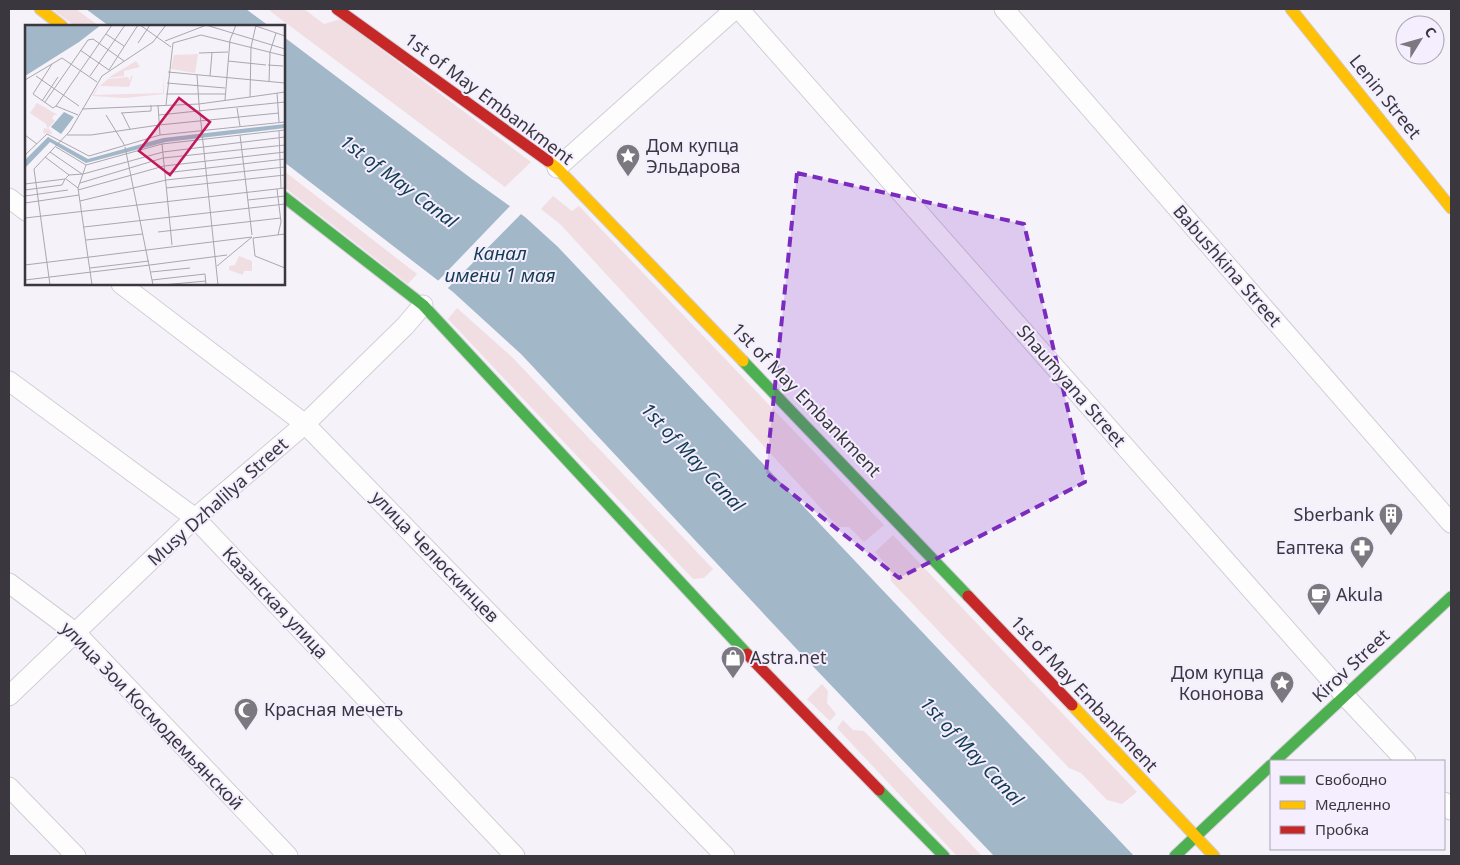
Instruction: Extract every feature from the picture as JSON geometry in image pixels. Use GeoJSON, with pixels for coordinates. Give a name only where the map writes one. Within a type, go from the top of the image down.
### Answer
{"type":"FeatureCollection","features":[{"type":"Feature","properties":{"kind":"main road"},"geometry":{"type":"LineString","coordinates":[[40,9],[61,25]]}},
{"type":"Feature","properties":{"kind":"main road","name":"1st of May Embankment"},"geometry":{"type":"LineString","coordinates":[[336,9],[557,168],[898,522],[1214,856]]}},
{"type":"Feature","properties":{"kind":"main road","name":"Lenin Street"},"geometry":{"type":"LineString","coordinates":[[1291,9],[1451,208]]}},
{"type":"Feature","properties":{"kind":"main road"},"geometry":{"type":"LineString","coordinates":[[285,198],[423,305],[798,708],[944,856]]}},
{"type":"Feature","properties":{"kind":"main road","name":"Kirov Street"},"geometry":{"type":"LineString","coordinates":[[1277,760],[1451,597]]}},
{"type":"Feature","properties":{"kind":"main road"},"geometry":{"type":"LineString","coordinates":[[1175,856],[1270,766]]}},
{"type":"Feature","properties":{"kind":"street"},"geometry":{"type":"LineString","coordinates":[[557,168],[735,9]]}},
{"type":"Feature","properties":{"kind":"street","name":"Shaumyana Street"},"geometry":{"type":"LineString","coordinates":[[739,9],[1345,696],[1405,760]]}},
{"type":"Feature","properties":{"kind":"street","name":"Babushkina Street"},"geometry":{"type":"LineString","coordinates":[[1004,9],[1451,523]]}},
{"type":"Feature","properties":{"kind":"street"},"geometry":{"type":"LineString","coordinates":[[9,198],[25,210]]}},
{"type":"Feature","properties":{"kind":"street","name":"улица Челюскинцев"},"geometry":{"type":"LineString","coordinates":[[123,285],[305,424],[725,856]]}},
{"type":"Feature","properties":{"kind":"street","name":"Musy Dzhalilya Street"},"geometry":{"type":"LineString","coordinates":[[9,696],[195,518],[305,424],[405,326],[423,305]]}},
{"type":"Feature","properties":{"kind":"street","name":"Казанская улица"},"geometry":{"type":"LineString","coordinates":[[9,381],[195,518],[515,856]]}},
{"type":"Feature","properties":{"kind":"street","name":"улица Зои Космодемьянской"},"geometry":{"type":"LineString","coordinates":[[9,583],[76,633],[288,856]]}},
{"type":"Feature","properties":{"kind":"street"},"geometry":{"type":"LineString","coordinates":[[9,787],[76,856]]}},
{"type":"Feature","properties":{"kind":"highlighted area"},"geometry":{"type":"Polygon","coordinates":[[[797,173],[1024,224],[1085,482],[899,578],[766,473],[797,173]]]}},
{"type":"Feature","properties":{"kind":"shaded area"},"geometry":{"type":"Polygon","coordinates":[[[52,9],[76,9],[98,25],[74,25],[52,9]]]}},
{"type":"Feature","properties":{"kind":"shaded area"},"geometry":{"type":"Polygon","coordinates":[[[270,9],[304,9],[324,24],[341,19],[531,162],[505,187],[270,11],[270,9]]]}},
{"type":"Feature","properties":{"kind":"shaded area"},"geometry":{"type":"Polygon","coordinates":[[[285,172],[417,274],[408,284],[285,188],[285,172]]]}},
{"type":"Feature","properties":{"kind":"shaded area"},"geometry":{"type":"Polygon","coordinates":[[[553,196],[572,211],[579,206],[884,525],[864,542],[849,527],[838,527],[561,225],[541,209],[553,196]]]}},
{"type":"Feature","properties":{"kind":"shaded area"},"geometry":{"type":"Polygon","coordinates":[[[457,308],[512,357],[713,569],[704,578],[693,579],[448,319],[457,308]]]}},
{"type":"Feature","properties":{"kind":"shaded area"},"geometry":{"type":"Polygon","coordinates":[[[893,535],[1137,792],[1122,804],[1107,800],[1081,773],[1069,768],[891,581],[890,569],[875,552],[893,535]]]}},
{"type":"Feature","properties":{"kind":"shaded area"},"geometry":{"type":"Polygon","coordinates":[[[822,684],[828,691],[827,703],[836,714],[830,721],[807,699],[822,684]]]}},
{"type":"Feature","properties":{"kind":"shaded area"},"geometry":{"type":"Polygon","coordinates":[[[843,720],[853,730],[864,731],[982,856],[957,856],[837,728],[843,720]]]}},
{"type":"Feature","properties":{"kind":"water"},"geometry":{"type":"Polygon","coordinates":[[[86,9],[246,9],[268,25],[108,25],[86,9]]]}},
{"type":"Feature","properties":{"kind":"water","name":"Канал имени 1 мая"},"geometry":{"type":"Polygon","coordinates":[[[285,38],[525,217],[558,247],[1134,856],[994,856],[806,659],[521,354],[453,292],[285,163],[285,38]]]}},
{"type":"Feature","properties":{"kind":"pier"},"geometry":{"type":"Polygon","coordinates":[[[512,204],[523,212],[446,290],[436,283],[512,204]]]}},
{"type":"Feature","properties":{"kind":"traffic: fast"},"geometry":{"type":"LineString","coordinates":[[285,198],[423,305],[747,654]]}},
{"type":"Feature","properties":{"kind":"traffic: fast"},"geometry":{"type":"LineString","coordinates":[[743,361],[968,596]]}},
{"type":"Feature","properties":{"kind":"traffic: fast"},"geometry":{"type":"LineString","coordinates":[[1276,760],[1451,597]]}},
{"type":"Feature","properties":{"kind":"traffic: fast"},"geometry":{"type":"LineString","coordinates":[[1175,856],[1270,766]]}},
{"type":"Feature","properties":{"kind":"traffic: fast"},"geometry":{"type":"LineString","coordinates":[[879,790],[944,856]]}},
{"type":"Feature","properties":{"kind":"traffic: slow"},"geometry":{"type":"LineString","coordinates":[[40,9],[61,25]]}},
{"type":"Feature","properties":{"kind":"traffic: slow"},"geometry":{"type":"LineString","coordinates":[[1291,9],[1451,208]]}},
{"type":"Feature","properties":{"kind":"traffic: slow"},"geometry":{"type":"LineString","coordinates":[[548,161],[557,168],[743,361]]}},
{"type":"Feature","properties":{"kind":"traffic: slow"},"geometry":{"type":"LineString","coordinates":[[1072,705],[1214,856]]}},
{"type":"Feature","properties":{"kind":"traffic: jam"},"geometry":{"type":"LineString","coordinates":[[337,9],[548,161]]}},
{"type":"Feature","properties":{"kind":"traffic: jam"},"geometry":{"type":"LineString","coordinates":[[968,596],[1072,705]]}},
{"type":"Feature","properties":{"kind":"traffic: jam"},"geometry":{"type":"LineString","coordinates":[[747,654],[879,790]]}},
{"type":"Feature","properties":{"kind":"place","name":"Дом купца Эльдарова"},"geometry":{"type":"Point","coordinates":[628,177]}},
{"type":"Feature","properties":{"kind":"place","name":"Sberbank"},"geometry":{"type":"Point","coordinates":[1391,536]}},
{"type":"Feature","properties":{"kind":"place","name":"Еаптека"},"geometry":{"type":"Point","coordinates":[1362,569]}},
{"type":"Feature","properties":{"kind":"place","name":"Akula"},"geometry":{"type":"Point","coordinates":[1319,616]}},
{"type":"Feature","properties":{"kind":"place","name":"Astra.net"},"geometry":{"type":"Point","coordinates":[733,679]}},
{"type":"Feature","properties":{"kind":"place","name":"Дом купца Кононова"},"geometry":{"type":"Point","coordinates":[1282,704]}},
{"type":"Feature","properties":{"kind":"place","name":"Красная мечеть"},"geometry":{"type":"Point","coordinates":[246,731]}},
{"type":"Feature","properties":{"kind":"water label","name":"1st of May Canal"},"geometry":{"type":"Point","coordinates":[399,181]}},
{"type":"Feature","properties":{"kind":"water label","name":"1st of May Canal"},"geometry":{"type":"Point","coordinates":[693,457]}},
{"type":"Feature","properties":{"kind":"water label","name":"1st of May Canal"},"geometry":{"type":"Point","coordinates":[972,751]}}]}
